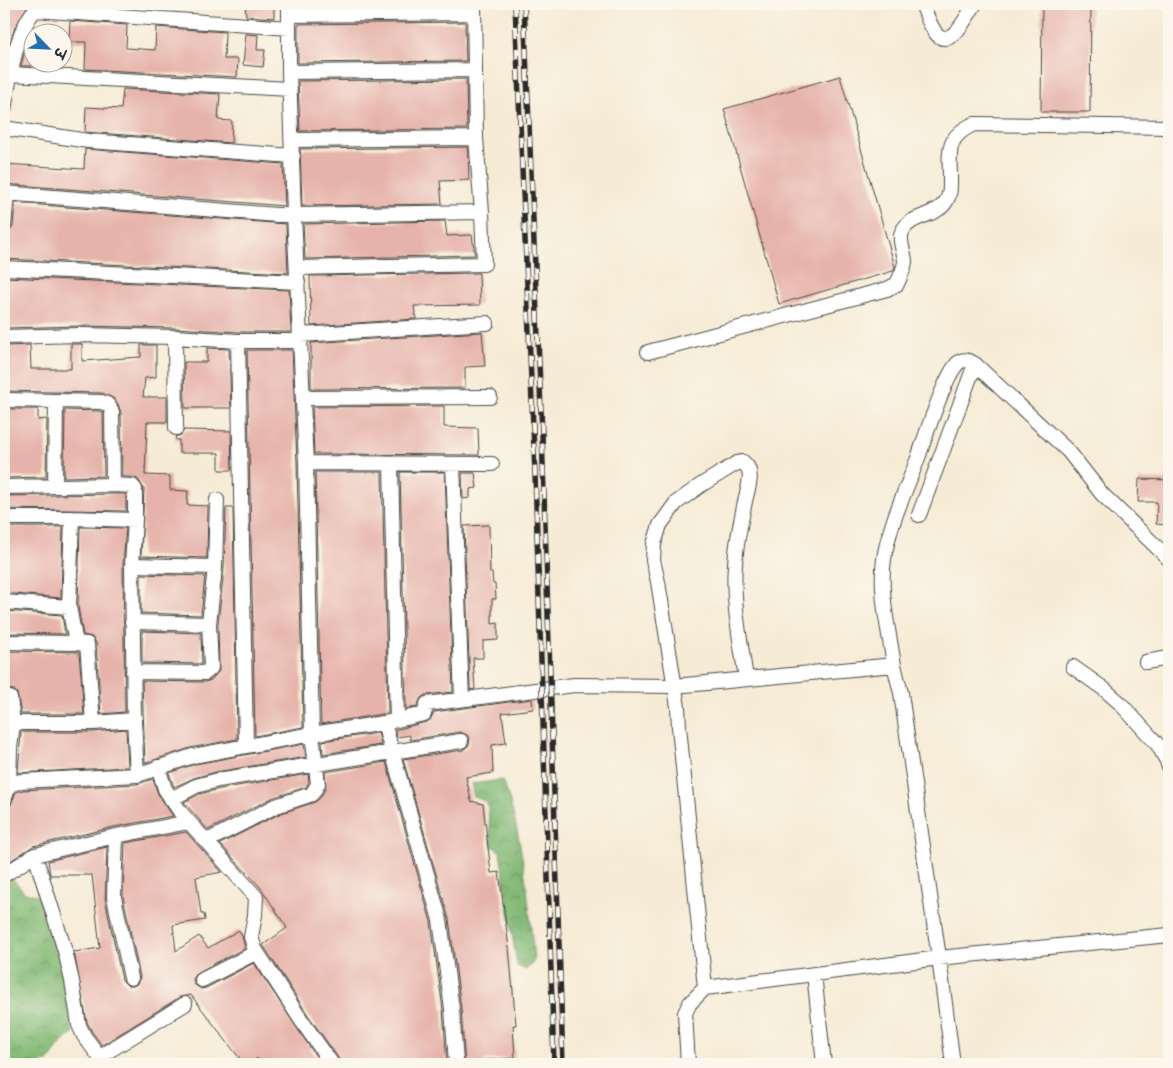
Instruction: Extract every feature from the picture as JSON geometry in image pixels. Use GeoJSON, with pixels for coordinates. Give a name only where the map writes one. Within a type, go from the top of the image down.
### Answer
{"type":"FeatureCollection","features":[{"type":"Feature","properties":{"kind":"street"},"geometry":{"type":"LineString","coordinates":[[922,4],[935,32],[939,36],[946,38],[958,30],[975,4]]}},
{"type":"Feature","properties":{"kind":"street"},"geometry":{"type":"LineString","coordinates":[[4,110],[21,33],[28,18],[35,10],[289,16],[474,9],[476,138],[484,264],[298,275],[4,268]]}},
{"type":"Feature","properties":{"kind":"street"},"geometry":{"type":"LineString","coordinates":[[207,841],[276,806],[312,794],[318,784],[312,734],[304,398],[294,215],[289,16]]}},
{"type":"Feature","properties":{"kind":"street"},"geometry":{"type":"LineString","coordinates":[[289,72],[475,70]]}},
{"type":"Feature","properties":{"kind":"street"},"geometry":{"type":"LineString","coordinates":[[11,74],[290,89]]}},
{"type":"Feature","properties":{"kind":"street"},"geometry":{"type":"LineString","coordinates":[[648,352],[887,289],[897,284],[905,262],[901,234],[907,224],[936,211],[945,203],[949,194],[950,145],[956,135],[974,124],[1169,127]]}},
{"type":"Feature","properties":{"kind":"street"},"geometry":{"type":"LineString","coordinates":[[4,128],[88,140],[293,156]]}},
{"type":"Feature","properties":{"kind":"street"},"geometry":{"type":"LineString","coordinates":[[292,140],[476,138]]}},
{"type":"Feature","properties":{"kind":"street"},"geometry":{"type":"LineString","coordinates":[[4,226],[6,193],[277,215],[482,212]]}},
{"type":"Feature","properties":{"kind":"street"},"geometry":{"type":"LineString","coordinates":[[4,337],[80,335],[174,337],[238,341],[301,338],[486,323]]}},
{"type":"Feature","properties":{"kind":"street"},"geometry":{"type":"LineString","coordinates":[[174,337],[176,428]]}},
{"type":"Feature","properties":{"kind":"street"},"geometry":{"type":"LineString","coordinates":[[238,341],[246,746]]}},
{"type":"Feature","properties":{"kind":"street"},"geometry":{"type":"LineString","coordinates":[[953,1064],[901,693],[894,665],[882,587],[884,559],[889,535],[935,411],[951,373],[958,363],[963,360],[975,364],[1069,452],[1102,494],[1169,559]]}},
{"type":"Feature","properties":{"kind":"street"},"geometry":{"type":"LineString","coordinates":[[919,515],[975,364]]}},
{"type":"Feature","properties":{"kind":"street"},"geometry":{"type":"LineString","coordinates":[[304,398],[490,397]]}},
{"type":"Feature","properties":{"kind":"street"},"geometry":{"type":"LineString","coordinates":[[4,400],[102,402],[111,407],[113,485]]}},
{"type":"Feature","properties":{"kind":"street"},"geometry":{"type":"LineString","coordinates":[[55,485],[56,402]]}},
{"type":"Feature","properties":{"kind":"street"},"geometry":{"type":"LineString","coordinates":[[705,988],[675,686],[653,560],[654,544],[660,525],[676,503],[701,485],[737,463],[743,462],[750,471],[748,492],[739,528],[735,566],[736,608],[746,679]]}},
{"type":"Feature","properties":{"kind":"street"},"geometry":{"type":"LineString","coordinates":[[306,463],[492,464]]}},
{"type":"Feature","properties":{"kind":"street"},"geometry":{"type":"LineString","coordinates":[[391,464],[390,721],[392,751],[440,920],[452,1008],[456,1064]]}},
{"type":"Feature","properties":{"kind":"street"},"geometry":{"type":"LineString","coordinates":[[453,465],[462,700]]}},
{"type":"Feature","properties":{"kind":"street"},"geometry":{"type":"LineString","coordinates":[[4,486],[113,485],[132,486],[135,489],[132,622],[137,775]]}},
{"type":"Feature","properties":{"kind":"street"},"geometry":{"type":"LineString","coordinates":[[133,672],[205,673],[209,671],[212,663],[209,624],[215,567],[217,500]]}},
{"type":"Feature","properties":{"kind":"street"},"geometry":{"type":"LineString","coordinates":[[4,518],[135,520]]}},
{"type":"Feature","properties":{"kind":"street"},"geometry":{"type":"LineString","coordinates":[[72,518],[69,607],[76,643]]}},
{"type":"Feature","properties":{"kind":"street"},"geometry":{"type":"LineString","coordinates":[[132,565],[215,567]]}},
{"type":"Feature","properties":{"kind":"street"},"geometry":{"type":"LineString","coordinates":[[4,602],[69,607]]}},
{"type":"Feature","properties":{"kind":"street"},"geometry":{"type":"LineString","coordinates":[[132,622],[209,624]]}},
{"type":"Feature","properties":{"kind":"street"},"geometry":{"type":"LineString","coordinates":[[4,642],[87,644],[93,723]]}},
{"type":"Feature","properties":{"kind":"street"},"geometry":{"type":"LineString","coordinates":[[1146,662],[1169,658]]}},
{"type":"Feature","properties":{"kind":"street"},"geometry":{"type":"LineString","coordinates":[[9,785],[21,781],[137,775],[193,756],[424,714],[427,704],[574,685],[675,686],[894,665]]}},
{"type":"Feature","properties":{"kind":"street"},"geometry":{"type":"LineString","coordinates":[[1073,667],[1120,703],[1158,745],[1169,768]]}},
{"type":"Feature","properties":{"kind":"street"},"geometry":{"type":"LineString","coordinates":[[4,698],[10,698],[13,724],[7,749],[9,785],[4,801]]}},
{"type":"Feature","properties":{"kind":"street"},"geometry":{"type":"LineString","coordinates":[[13,724],[93,723],[134,720]]}},
{"type":"Feature","properties":{"kind":"street"},"geometry":{"type":"LineString","coordinates":[[171,799],[196,786],[218,780],[461,741]]}},
{"type":"Feature","properties":{"kind":"street"},"geometry":{"type":"LineString","coordinates":[[158,767],[165,789],[171,799],[256,897],[255,914],[250,937],[257,952],[332,1064]]}},
{"type":"Feature","properties":{"kind":"street"},"geometry":{"type":"LineString","coordinates":[[4,875],[34,855],[116,836],[189,822]]}},
{"type":"Feature","properties":{"kind":"street"},"geometry":{"type":"LineString","coordinates":[[116,836],[114,897],[131,978]]}},
{"type":"Feature","properties":{"kind":"street"},"geometry":{"type":"LineString","coordinates":[[34,855],[65,952],[79,1025],[84,1036],[102,1061],[185,1004]]}},
{"type":"Feature","properties":{"kind":"street"},"geometry":{"type":"LineString","coordinates":[[688,1064],[685,1013],[690,1003],[705,988],[939,958],[1169,935]]}},
{"type":"Feature","properties":{"kind":"street"},"geometry":{"type":"LineString","coordinates":[[202,980],[257,952]]}},
{"type":"Feature","properties":{"kind":"street"},"geometry":{"type":"LineString","coordinates":[[814,974],[824,1064]]}},
{"type":"Feature","properties":{"kind":"green space"},"geometry":{"type":"Polygon","coordinates":[[[503,780],[516,824],[527,893],[534,961],[526,970],[517,966],[500,851],[492,846],[487,802],[474,797],[471,784],[503,780]]]}},
{"type":"Feature","properties":{"kind":"green space"},"geometry":{"type":"Polygon","coordinates":[[[12,878],[25,893],[37,895],[60,960],[68,998],[73,1034],[63,1041],[48,1061],[40,1064],[4,1064],[4,884],[12,878]]]}},
{"type":"Feature","properties":{"kind":"building"},"geometry":{"type":"Polygon","coordinates":[[[4,4],[29,4],[15,27],[4,63],[4,4]]]}},
{"type":"Feature","properties":{"kind":"building"},"geometry":{"type":"Polygon","coordinates":[[[245,4],[274,4],[274,18],[246,16],[245,4]]]}},
{"type":"Feature","properties":{"kind":"building"},"geometry":{"type":"Polygon","coordinates":[[[298,4],[465,4],[298,6],[298,4]]]}},
{"type":"Feature","properties":{"kind":"building"},"geometry":{"type":"Polygon","coordinates":[[[1042,4],[1091,4],[1090,112],[1041,112],[1042,4]]]}},
{"type":"Feature","properties":{"kind":"building"},"geometry":{"type":"Polygon","coordinates":[[[70,21],[127,25],[126,48],[155,50],[156,27],[225,32],[224,59],[238,59],[237,77],[85,69],[86,42],[72,42],[72,22],[70,21]]]}},
{"type":"Feature","properties":{"kind":"building"},"geometry":{"type":"Polygon","coordinates":[[[465,22],[466,61],[298,63],[298,24],[465,22]]]}},
{"type":"Feature","properties":{"kind":"building"},"geometry":{"type":"Polygon","coordinates":[[[246,34],[258,35],[257,50],[265,50],[263,67],[243,65],[246,34]]]}},
{"type":"Feature","properties":{"kind":"building"},"geometry":{"type":"Polygon","coordinates":[[[840,76],[895,267],[893,271],[779,304],[724,109],[840,76]]]}},
{"type":"Feature","properties":{"kind":"building"},"geometry":{"type":"Polygon","coordinates":[[[466,79],[467,129],[300,131],[298,81],[466,79]]]}},
{"type":"Feature","properties":{"kind":"building"},"geometry":{"type":"Polygon","coordinates":[[[123,89],[220,94],[218,120],[232,121],[231,143],[85,132],[86,107],[121,109],[123,89]]]}},
{"type":"Feature","properties":{"kind":"building"},"geometry":{"type":"Polygon","coordinates":[[[468,147],[469,180],[440,181],[442,204],[302,206],[300,149],[468,147]]]}},
{"type":"Feature","properties":{"kind":"building"},"geometry":{"type":"Polygon","coordinates":[[[85,149],[283,164],[285,206],[4,184],[4,164],[84,169],[85,149]]]}},
{"type":"Feature","properties":{"kind":"building"},"geometry":{"type":"Polygon","coordinates":[[[15,203],[286,224],[288,273],[6,259],[8,233],[13,227],[15,203]]]}},
{"type":"Feature","properties":{"kind":"building"},"geometry":{"type":"Polygon","coordinates":[[[445,221],[447,236],[472,235],[475,255],[305,259],[303,224],[445,221]]]}},
{"type":"Feature","properties":{"kind":"building"},"geometry":{"type":"Polygon","coordinates":[[[479,273],[480,305],[414,306],[416,319],[311,326],[310,276],[479,273]]]}},
{"type":"Feature","properties":{"kind":"building"},"geometry":{"type":"Polygon","coordinates":[[[4,277],[289,290],[291,332],[238,332],[176,328],[80,326],[4,328],[4,277]]]}},
{"type":"Feature","properties":{"kind":"building"},"geometry":{"type":"Polygon","coordinates":[[[482,332],[485,366],[465,367],[465,388],[311,389],[311,343],[482,332]]]}},
{"type":"Feature","properties":{"kind":"building"},"geometry":{"type":"Polygon","coordinates":[[[71,344],[82,344],[82,361],[141,357],[141,345],[156,345],[156,377],[145,378],[143,397],[167,397],[167,422],[147,422],[145,475],[170,476],[170,490],[188,491],[187,505],[208,506],[207,558],[141,556],[144,489],[138,479],[122,477],[121,412],[113,398],[102,393],[4,391],[4,368],[8,368],[7,346],[30,345],[31,369],[71,369],[71,344]]]}},
{"type":"Feature","properties":{"kind":"building"},"geometry":{"type":"Polygon","coordinates":[[[207,348],[229,349],[231,408],[185,408],[184,362],[207,362],[207,348]]]}},
{"type":"Feature","properties":{"kind":"building"},"geometry":{"type":"Polygon","coordinates":[[[247,350],[292,350],[297,463],[303,727],[255,736],[247,350]]]}},
{"type":"Feature","properties":{"kind":"building"},"geometry":{"type":"Polygon","coordinates":[[[444,406],[444,427],[478,428],[479,455],[314,454],[312,407],[444,406]]]}},
{"type":"Feature","properties":{"kind":"building"},"geometry":{"type":"Polygon","coordinates":[[[4,409],[38,409],[38,420],[47,419],[46,477],[4,478],[4,409]]]}},
{"type":"Feature","properties":{"kind":"building"},"geometry":{"type":"Polygon","coordinates":[[[65,410],[103,412],[104,476],[64,477],[65,410]]]}},
{"type":"Feature","properties":{"kind":"building"},"geometry":{"type":"Polygon","coordinates":[[[184,430],[231,431],[232,470],[219,470],[219,453],[179,453],[179,440],[176,440],[175,437],[181,435],[184,430]]]}},
{"type":"Feature","properties":{"kind":"building"},"geometry":{"type":"Polygon","coordinates":[[[315,472],[382,472],[388,713],[321,724],[315,472]]]}},
{"type":"Feature","properties":{"kind":"building"},"geometry":{"type":"Polygon","coordinates":[[[400,472],[445,472],[453,692],[425,695],[421,698],[417,707],[406,709],[400,472]]]}},
{"type":"Feature","properties":{"kind":"building"},"geometry":{"type":"Polygon","coordinates":[[[462,473],[475,473],[477,488],[470,489],[470,498],[463,499],[462,473]]]}},
{"type":"Feature","properties":{"kind":"building"},"geometry":{"type":"Polygon","coordinates":[[[1139,479],[1169,480],[1169,525],[1156,524],[1157,502],[1138,502],[1139,479]]]}},
{"type":"Feature","properties":{"kind":"building"},"geometry":{"type":"Polygon","coordinates":[[[126,494],[126,511],[4,509],[4,496],[126,494]]]}},
{"type":"Feature","properties":{"kind":"building"},"geometry":{"type":"Polygon","coordinates":[[[226,508],[233,508],[237,739],[190,748],[145,763],[142,681],[205,682],[211,680],[219,671],[218,624],[224,568],[226,508]]]}},
{"type":"Feature","properties":{"kind":"building"},"geometry":{"type":"Polygon","coordinates":[[[489,525],[490,573],[492,573],[493,584],[495,584],[496,599],[492,599],[492,624],[498,623],[498,640],[483,641],[483,658],[473,658],[475,689],[470,690],[464,526],[489,525]]]}},
{"type":"Feature","properties":{"kind":"building"},"geometry":{"type":"Polygon","coordinates":[[[4,527],[63,527],[61,598],[4,593],[4,527]]]}},
{"type":"Feature","properties":{"kind":"building"},"geometry":{"type":"Polygon","coordinates":[[[80,527],[126,528],[123,565],[125,712],[101,714],[96,643],[92,637],[83,635],[78,606],[80,527]]]}},
{"type":"Feature","properties":{"kind":"building"},"geometry":{"type":"Polygon","coordinates":[[[141,574],[205,576],[201,615],[141,613],[141,574]]]}},
{"type":"Feature","properties":{"kind":"building"},"geometry":{"type":"Polygon","coordinates":[[[4,611],[62,615],[65,634],[4,633],[4,611]]]}},
{"type":"Feature","properties":{"kind":"building"},"geometry":{"type":"Polygon","coordinates":[[[142,631],[201,633],[202,664],[142,663],[142,631]]]}},
{"type":"Feature","properties":{"kind":"building"},"geometry":{"type":"Polygon","coordinates":[[[4,651],[79,652],[84,714],[21,714],[17,693],[14,690],[4,689],[4,651]]]}},
{"type":"Feature","properties":{"kind":"building"},"geometry":{"type":"Polygon","coordinates":[[[532,699],[533,709],[502,713],[506,743],[492,745],[493,773],[466,777],[471,801],[483,804],[491,873],[499,872],[509,948],[516,1025],[513,1025],[515,1058],[485,1060],[485,1064],[465,1064],[461,1008],[449,919],[403,759],[463,750],[469,745],[470,739],[467,735],[460,732],[410,740],[410,735],[397,737],[395,730],[426,722],[430,720],[434,712],[532,699]]]}},
{"type":"Feature","properties":{"kind":"building"},"geometry":{"type":"Polygon","coordinates":[[[126,729],[128,767],[18,773],[21,732],[93,732],[126,729]]]}},
{"type":"Feature","properties":{"kind":"building"},"geometry":{"type":"Polygon","coordinates":[[[378,733],[381,745],[323,754],[322,741],[378,733]]]}},
{"type":"Feature","properties":{"kind":"building"},"geometry":{"type":"Polygon","coordinates":[[[304,744],[306,757],[216,772],[194,778],[174,787],[169,773],[195,764],[304,744]]]}},
{"type":"Feature","properties":{"kind":"building"},"geometry":{"type":"Polygon","coordinates":[[[386,762],[431,922],[443,1010],[447,1064],[341,1064],[263,945],[287,928],[261,888],[220,844],[279,814],[315,802],[326,788],[325,772],[386,762]]]}},
{"type":"Feature","properties":{"kind":"building"},"geometry":{"type":"Polygon","coordinates":[[[308,774],[309,782],[306,787],[272,798],[208,830],[184,802],[199,794],[220,789],[308,774]]]}},
{"type":"Feature","properties":{"kind":"building"},"geometry":{"type":"Polygon","coordinates":[[[153,779],[158,794],[173,816],[114,827],[33,846],[4,865],[4,810],[10,807],[16,792],[23,790],[137,784],[153,779]]]}},
{"type":"Feature","properties":{"kind":"building"},"geometry":{"type":"Polygon","coordinates":[[[186,832],[222,872],[196,877],[201,914],[204,914],[205,920],[173,925],[176,951],[199,936],[208,948],[239,930],[245,948],[198,972],[193,979],[194,984],[201,989],[206,988],[254,963],[321,1064],[262,1064],[257,1058],[248,1064],[244,1064],[191,995],[180,997],[102,1045],[92,1032],[87,1022],[74,952],[100,948],[92,875],[50,875],[48,861],[107,847],[105,899],[122,980],[128,986],[133,986],[137,984],[140,977],[123,896],[125,843],[186,832]]]}},
{"type":"Feature","properties":{"kind":"railway"},"geometry":{"type":"LineString","coordinates":[[515,4],[535,473],[554,1064]]}},
{"type":"Feature","properties":{"kind":"railway"},"geometry":{"type":"LineString","coordinates":[[524,4],[542,434],[563,1064]]}}]}
